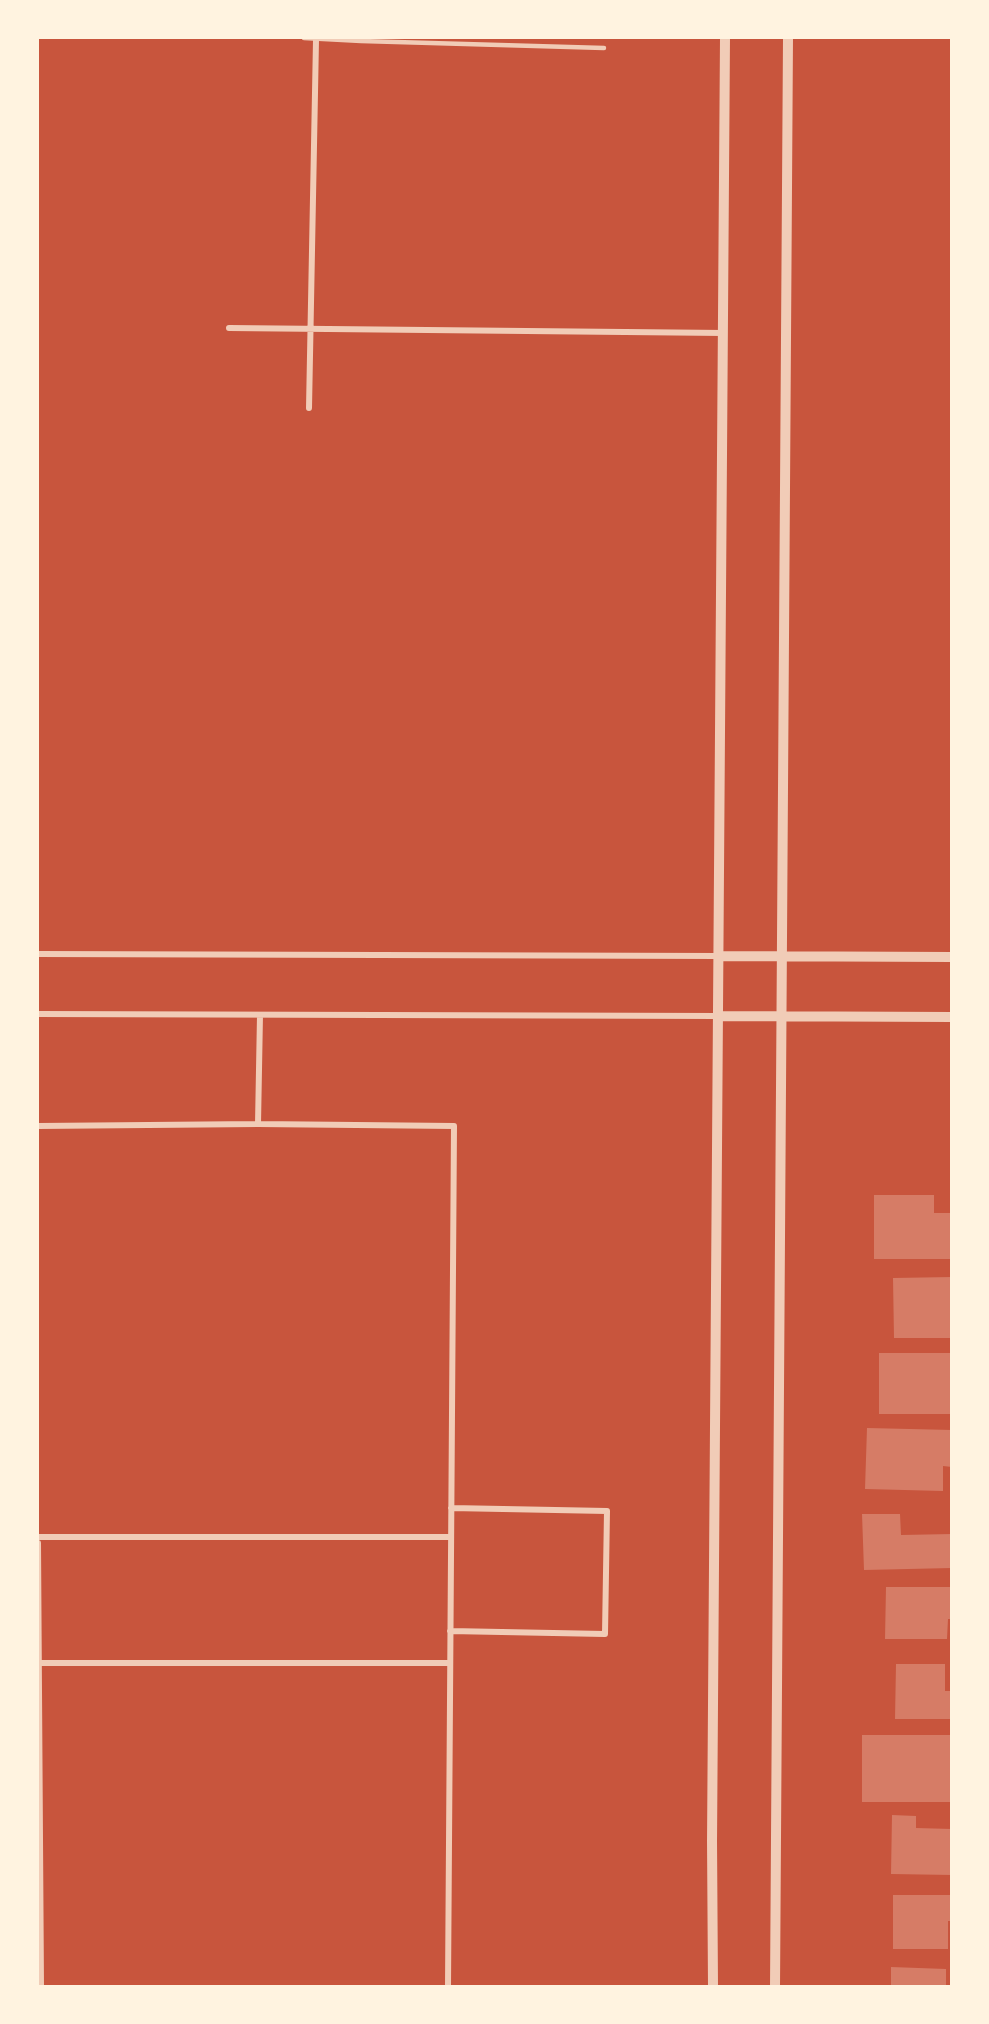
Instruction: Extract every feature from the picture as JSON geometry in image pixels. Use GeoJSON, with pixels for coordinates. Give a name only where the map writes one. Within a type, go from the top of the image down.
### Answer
{"type":"FeatureCollection","features":[{"type":"Feature","properties":{"kind":"street"},"geometry":{"type":"LineString","coordinates":[[713,1986],[712,1840],[725,38]]}},
{"type":"Feature","properties":{"kind":"street"},"geometry":{"type":"LineString","coordinates":[[775,1986],[788,38]]}},
{"type":"Feature","properties":{"kind":"street"},"geometry":{"type":"LineString","coordinates":[[309,408],[316,40]]}},
{"type":"Feature","properties":{"kind":"street"},"geometry":{"type":"LineString","coordinates":[[229,328],[724,333]]}},
{"type":"Feature","properties":{"kind":"street"},"geometry":{"type":"LineString","coordinates":[[38,954],[951,957]]}},
{"type":"Feature","properties":{"kind":"street"},"geometry":{"type":"LineString","coordinates":[[38,1014],[951,1017]]}},
{"type":"Feature","properties":{"kind":"street"},"geometry":{"type":"LineString","coordinates":[[258,1124],[260,1015]]}},
{"type":"Feature","properties":{"kind":"street"},"geometry":{"type":"LineString","coordinates":[[38,1126],[258,1124],[454,1126],[448,1986]]}},
{"type":"Feature","properties":{"kind":"street"},"geometry":{"type":"LineString","coordinates":[[450,1631],[605,1634],[607,1511],[451,1508]]}},
{"type":"Feature","properties":{"kind":"street"},"geometry":{"type":"LineString","coordinates":[[38,1537],[451,1537]]}},
{"type":"Feature","properties":{"kind":"street"},"geometry":{"type":"LineString","coordinates":[[38,1543],[41,1986]]}},
{"type":"Feature","properties":{"kind":"street"},"geometry":{"type":"LineString","coordinates":[[38,1663],[450,1663]]}},
{"type":"Feature","properties":{"kind":"lane"},"geometry":{"type":"LineString","coordinates":[[304,38],[604,48]]}},
{"type":"Feature","properties":{"kind":"building"},"geometry":{"type":"Polygon","coordinates":[[[874,1195],[934,1195],[934,1213],[952,1213],[952,1259],[874,1259],[874,1195]]]}},
{"type":"Feature","properties":{"kind":"building"},"geometry":{"type":"Polygon","coordinates":[[[952,1277],[952,1338],[894,1338],[893,1278],[952,1277]]]}},
{"type":"Feature","properties":{"kind":"building"},"geometry":{"type":"Polygon","coordinates":[[[879,1353],[951,1353],[952,1414],[879,1414],[879,1353]]]}},
{"type":"Feature","properties":{"kind":"building"},"geometry":{"type":"Polygon","coordinates":[[[867,1428],[952,1430],[952,1467],[943,1466],[943,1491],[865,1489],[867,1428]]]}},
{"type":"Feature","properties":{"kind":"building"},"geometry":{"type":"Polygon","coordinates":[[[862,1514],[900,1514],[901,1535],[952,1534],[952,1568],[864,1570],[862,1514]]]}},
{"type":"Feature","properties":{"kind":"building"},"geometry":{"type":"Polygon","coordinates":[[[886,1587],[952,1587],[952,1619],[948,1619],[947,1639],[885,1639],[886,1587]]]}},
{"type":"Feature","properties":{"kind":"building"},"geometry":{"type":"Polygon","coordinates":[[[896,1664],[945,1664],[945,1691],[952,1691],[952,1719],[895,1719],[896,1664]]]}},
{"type":"Feature","properties":{"kind":"building"},"geometry":{"type":"Polygon","coordinates":[[[862,1735],[952,1735],[951,1802],[862,1802],[862,1735]]]}},
{"type":"Feature","properties":{"kind":"building"},"geometry":{"type":"Polygon","coordinates":[[[892,1815],[916,1816],[916,1828],[952,1829],[952,1875],[891,1874],[892,1815]]]}},
{"type":"Feature","properties":{"kind":"building"},"geometry":{"type":"Polygon","coordinates":[[[893,1895],[952,1895],[952,1921],[948,1921],[948,1949],[893,1949],[893,1895]]]}},
{"type":"Feature","properties":{"kind":"building"},"geometry":{"type":"Polygon","coordinates":[[[891,1967],[946,1969],[946,1986],[891,1986],[891,1967]]]}}]}
